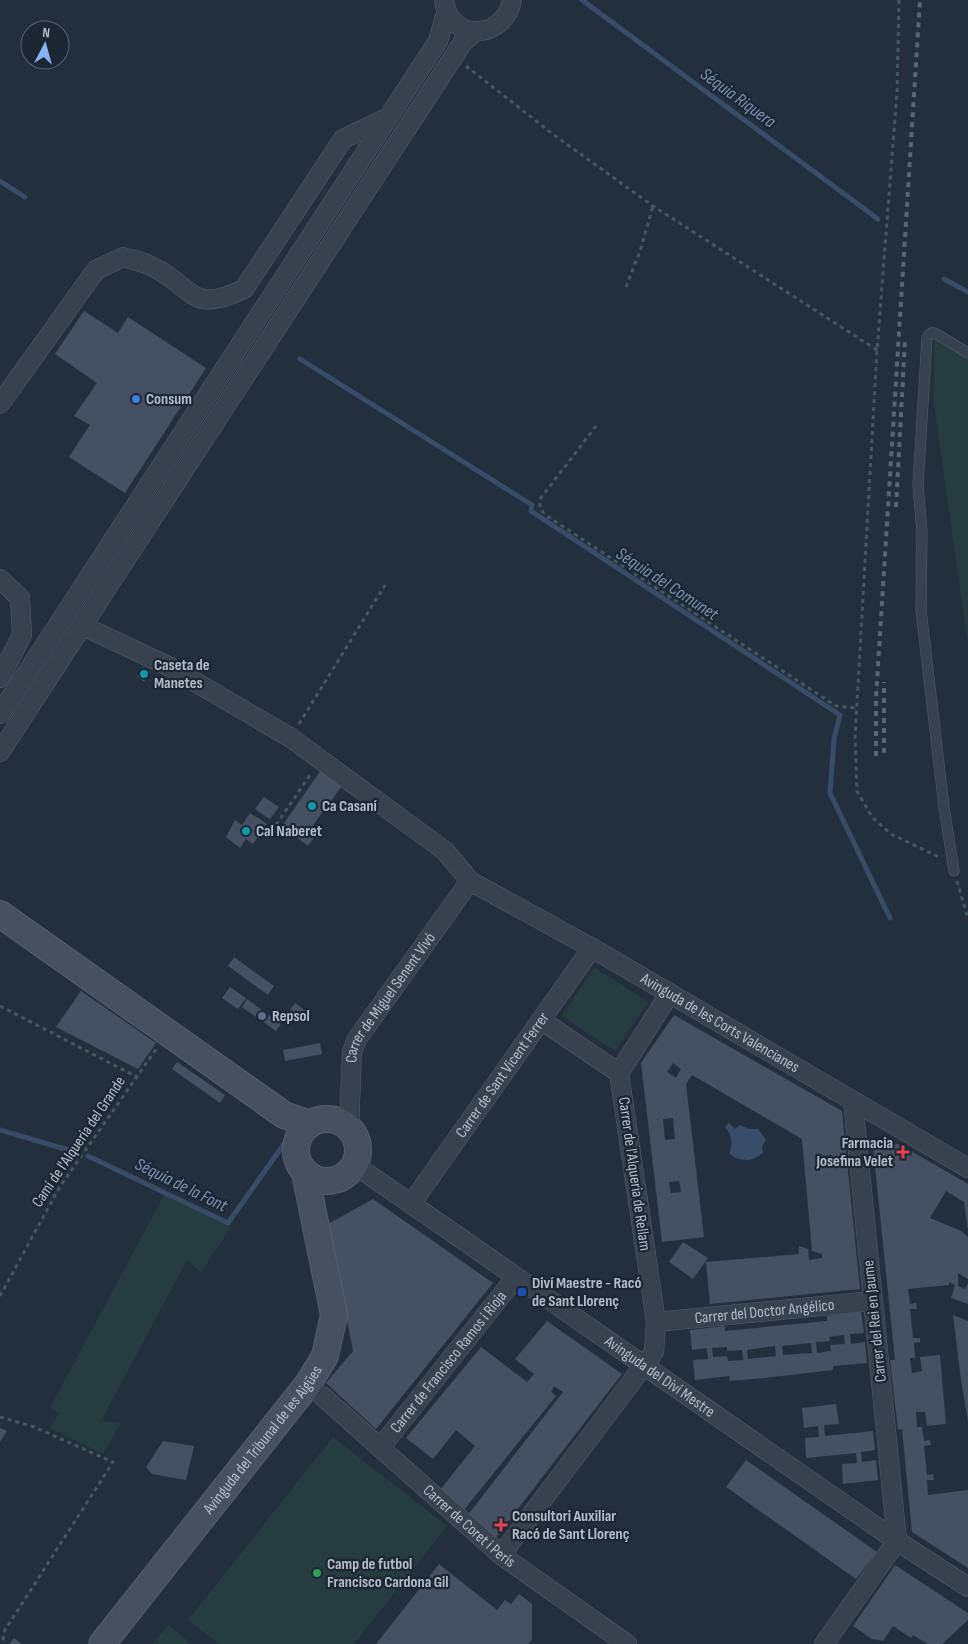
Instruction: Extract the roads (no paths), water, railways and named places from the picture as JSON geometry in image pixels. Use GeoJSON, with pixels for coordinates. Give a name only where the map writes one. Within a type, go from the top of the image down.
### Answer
{"type":"FeatureCollection","features":[{"type":"Feature","properties":{"kind":"street"},"geometry":{"type":"LineString","coordinates":[[0,752],[463,42],[475,32],[495,28],[510,13],[512,0]]}},
{"type":"Feature","properties":{"kind":"street"},"geometry":{"type":"LineString","coordinates":[[445,7],[457,26],[475,32]]}},
{"type":"Feature","properties":{"kind":"street"},"geometry":{"type":"LineString","coordinates":[[0,714],[438,41],[445,7]]}},
{"type":"Feature","properties":{"kind":"street"},"geometry":{"type":"LineString","coordinates":[[0,404],[96,270],[123,257],[153,267],[198,299],[222,299],[244,289],[343,138],[388,118]]}},
{"type":"Feature","properties":{"kind":"street"},"geometry":{"type":"LineString","coordinates":[[0,579],[20,598],[22,635],[0,678]]}},
{"type":"Feature","properties":{"kind":"street"},"geometry":{"type":"LineString","coordinates":[[83,626],[168,666],[291,738],[445,851],[470,881]]}},
{"type":"Feature","properties":{"kind":"street","name":"Avinguda de les Corts Valencianes"},"geometry":{"type":"LineString","coordinates":[[470,881],[592,948],[968,1168]]}},
{"type":"Feature","properties":{"kind":"street","name":"Carrer de Miguel Senent Vivó"},"geometry":{"type":"LineString","coordinates":[[349,1128],[352,1052],[357,1039],[470,881]]}},
{"type":"Feature","properties":{"kind":"street"},"geometry":{"type":"LineString","coordinates":[[0,914],[168,1031],[284,1115],[303,1132]]}},
{"type":"Feature","properties":{"kind":"street","name":"Carrer de Sant Vicent Ferrer"},"geometry":{"type":"LineString","coordinates":[[411,1204],[592,948]]}},
{"type":"Feature","properties":{"kind":"street"},"geometry":{"type":"LineString","coordinates":[[541,1020],[619,1073],[670,993]]}},
{"type":"Feature","properties":{"kind":"street","name":"Carrer de l'Alqueria de Rellam"},"geometry":{"type":"LineString","coordinates":[[501,1555],[654,1352],[656,1322],[619,1073]]}},
{"type":"Feature","properties":{"kind":"street","name":"Carrer del Rei en Jaume"},"geometry":{"type":"LineString","coordinates":[[853,1101],[897,1541]]}},
{"type":"Feature","properties":{"kind":"street"},"geometry":{"type":"LineString","coordinates":[[330,1119],[340,1122],[349,1128],[354,1134],[358,1149],[354,1164],[344,1176],[316,1177],[296,1158],[303,1132],[320,1120],[330,1119]]}},
{"type":"Feature","properties":{"kind":"street","name":"Avinguda del Diví Mestre"},"geometry":{"type":"LineString","coordinates":[[354,1164],[897,1541],[968,1587]]}},
{"type":"Feature","properties":{"kind":"street","name":"Avinguda del Tribunal de les Aigües"},"geometry":{"type":"LineString","coordinates":[[102,1644],[308,1384],[325,1356],[334,1315],[313,1205],[316,1177]]}},
{"type":"Feature","properties":{"kind":"street","name":"Carrer de Francisco Ramos i Rioja"},"geometry":{"type":"LineString","coordinates":[[380,1448],[516,1276]]}},
{"type":"Feature","properties":{"kind":"street","name":"Carrer del Doctor Angélico"},"geometry":{"type":"LineString","coordinates":[[656,1322],[873,1301]]}},
{"type":"Feature","properties":{"kind":"street","name":"Carrer de Coret i Peris"},"geometry":{"type":"LineString","coordinates":[[320,1396],[501,1555],[627,1644]]}},
{"type":"Feature","properties":{"kind":"street"},"geometry":{"type":"LineString","coordinates":[[824,1644],[897,1541]]}},
{"type":"Feature","properties":{"kind":"lane"},"geometry":{"type":"LineString","coordinates":[[954,871],[942,790],[921,610],[922,532],[918,485],[927,338],[931,333],[935,333],[968,353]]}},
{"type":"Feature","properties":{"kind":"water"},"geometry":{"type":"Polygon","coordinates":[[[729,1123],[735,1129],[740,1125],[750,1129],[758,1129],[766,1140],[762,1146],[763,1153],[750,1160],[742,1160],[729,1153],[731,1139],[725,1127],[729,1123]]]}},
{"type":"Feature","properties":{"kind":"waterway","name":"Séquia Riquera"},"geometry":{"type":"LineString","coordinates":[[582,0],[878,219]]}},
{"type":"Feature","properties":{"kind":"waterway","name":"Séquia del Comunet"},"geometry":{"type":"LineString","coordinates":[[0,181],[25,197]]}},
{"type":"Feature","properties":{"kind":"waterway","name":"Séquia Riquera"},"geometry":{"type":"LineString","coordinates":[[944,279],[968,292]]}},
{"type":"Feature","properties":{"kind":"waterway","name":"Séquia del Comunet"},"geometry":{"type":"LineString","coordinates":[[300,359],[532,505],[531,511],[840,715],[834,739],[830,793],[890,918]]}},
{"type":"Feature","properties":{"kind":"waterway","name":"Séquia de la Font"},"geometry":{"type":"LineString","coordinates":[[0,1130],[75,1152]]}},
{"type":"Feature","properties":{"kind":"waterway","name":"Séquia de la Font"},"geometry":{"type":"LineString","coordinates":[[88,1156],[228,1223],[284,1144]]}},
{"type":"Feature","properties":{"kind":"railway"},"geometry":{"type":"LineString","coordinates":[[876,756],[876,698],[920,0]]}},
{"type":"Feature","properties":{"kind":"railway"},"geometry":{"type":"LineString","coordinates":[[896,507],[905,340]]}},
{"type":"Feature","properties":{"kind":"railway"},"geometry":{"type":"LineString","coordinates":[[884,682],[884,753]]}},
{"type":"Feature","properties":{"kind":"place","name":"Consum"},"geometry":{"type":"Point","coordinates":[136,399]}},
{"type":"Feature","properties":{"kind":"place","name":"Caseta de Manetes"},"geometry":{"type":"Point","coordinates":[144,674]}},
{"type":"Feature","properties":{"kind":"place","name":"Ca Casaní"},"geometry":{"type":"Point","coordinates":[312,806]}},
{"type":"Feature","properties":{"kind":"place","name":"Cal Naberet"},"geometry":{"type":"Point","coordinates":[246,831]}},
{"type":"Feature","properties":{"kind":"place","name":"Repsol"},"geometry":{"type":"Point","coordinates":[262,1016]}},
{"type":"Feature","properties":{"kind":"place","name":"Farmacia Josefina Velet"},"geometry":{"type":"Point","coordinates":[903,1152]}},
{"type":"Feature","properties":{"kind":"place","name":"Diví Maestre - Racó de Sant Llorenç"},"geometry":{"type":"Point","coordinates":[522,1292]}},
{"type":"Feature","properties":{"kind":"place","name":"Consultori Auxiliar Racó de Sant Llorenç"},"geometry":{"type":"Point","coordinates":[501,1525]}},
{"type":"Feature","properties":{"kind":"place","name":"Camp de futbol Francisco Cardona Gil"},"geometry":{"type":"Point","coordinates":[317,1573]}}]}
